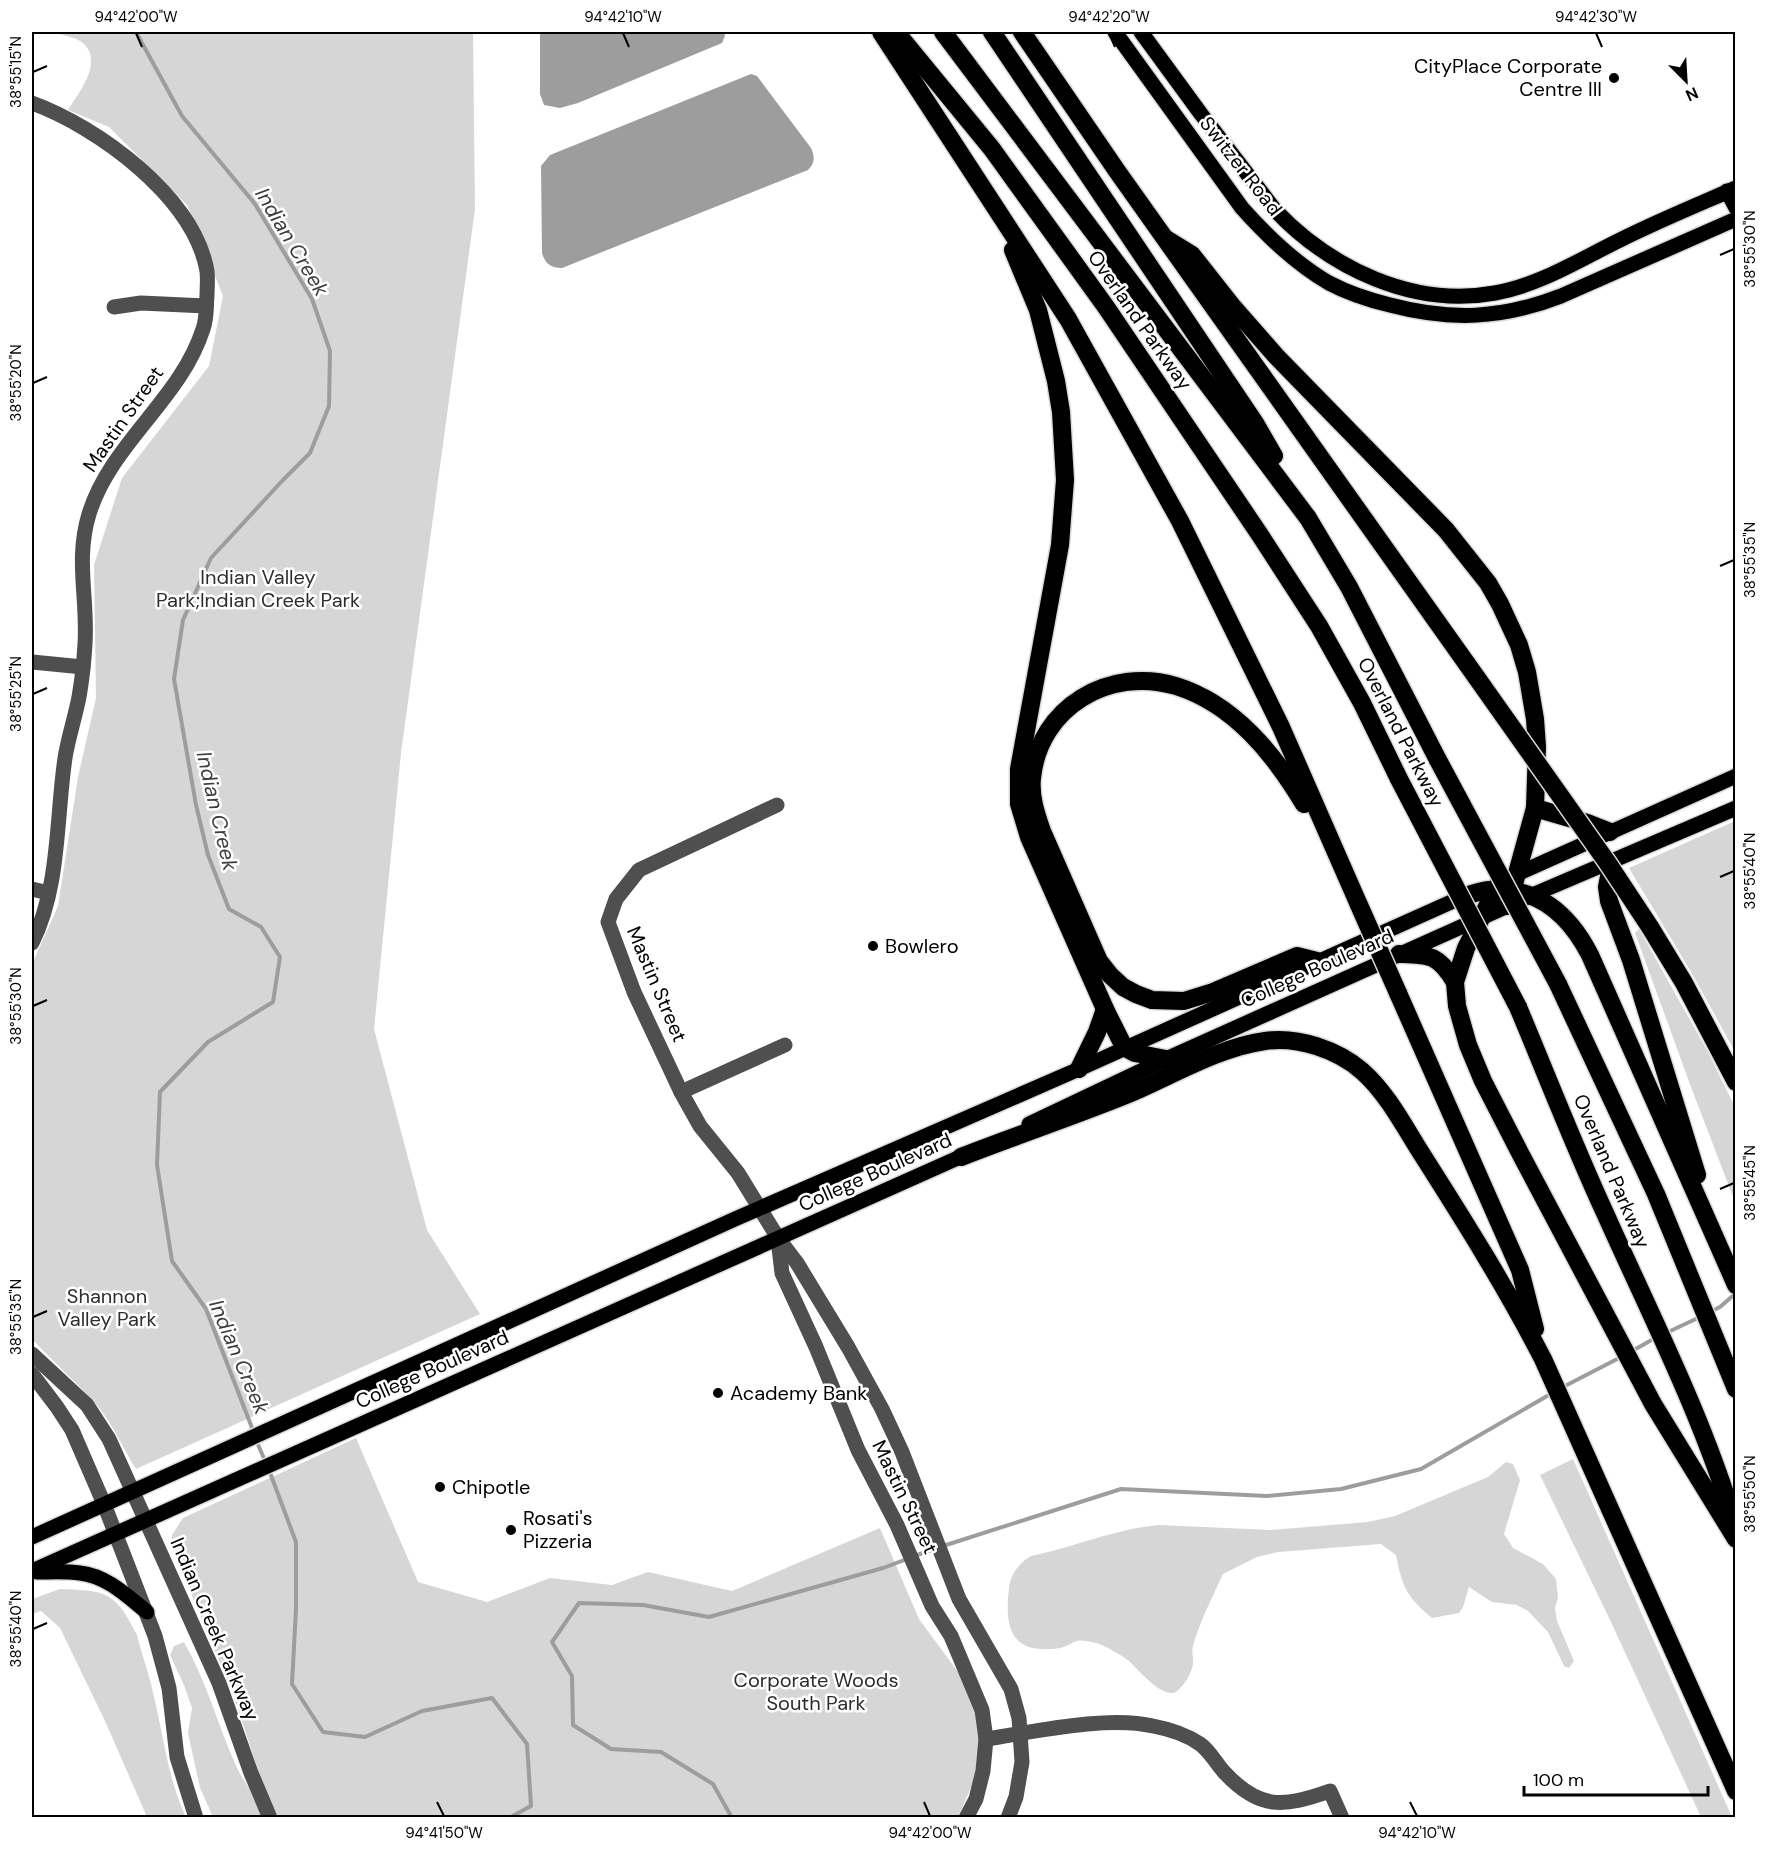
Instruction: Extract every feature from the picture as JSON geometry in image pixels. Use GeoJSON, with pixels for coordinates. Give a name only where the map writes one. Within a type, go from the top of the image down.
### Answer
{"type":"FeatureCollection","features":[{"type":"Feature","properties":{"kind":"highway"},"geometry":{"type":"LineString","coordinates":[[881,32],[1068,319],[1180,522],[1281,728],[1520,1270],[1543,1359]]}},
{"type":"Feature","properties":{"kind":"highway","name":"Overland Parkway"},"geometry":{"type":"LineString","coordinates":[[896,32],[993,149],[1106,307],[1319,626],[1362,703],[1518,1007],[1599,1200],[1693,1410],[1720,1475],[1736,1527]]}},
{"type":"Feature","properties":{"kind":"highway","name":"Overland Parkway"},"geometry":{"type":"LineString","coordinates":[[943,32],[1308,518],[1349,587],[1438,760],[1558,984],[1656,1194],[1736,1389]]}},
{"type":"Feature","properties":{"kind":"highway"},"geometry":{"type":"LineString","coordinates":[[992,32],[1255,423],[1308,518]]}},
{"type":"Feature","properties":{"kind":"highway"},"geometry":{"type":"LineString","coordinates":[[1022,32],[1117,171],[1607,862],[1684,983],[1736,1082]]}},
{"type":"Feature","properties":{"kind":"highway"},"geometry":{"type":"LineString","coordinates":[[996,209],[1038,310],[1056,381],[1065,480],[1060,545],[1019,769],[1019,804],[1029,837],[1124,1047],[1135,1053],[1166,1059]]}},
{"type":"Feature","properties":{"kind":"highway"},"geometry":{"type":"LineString","coordinates":[[1166,239],[1192,255],[1276,356],[1446,531],[1488,583],[1511,627],[1527,672],[1535,719],[1537,747],[1535,808],[1507,889],[1484,917],[1466,948],[1455,982],[1457,1006],[1468,1045],[1483,1081],[1653,1404],[1736,1539]]}},
{"type":"Feature","properties":{"kind":"highway"},"geometry":{"type":"LineString","coordinates":[[1317,961],[1297,956],[1213,992],[1184,1001],[1152,1000],[1123,987],[1099,961],[1035,813],[1031,780],[1039,748],[1056,719],[1067,707],[1091,691],[1112,684],[1133,681],[1176,686],[1224,710],[1264,746],[1296,789],[1341,865]]}},
{"type":"Feature","properties":{"kind":"highway"},"geometry":{"type":"LineString","coordinates":[[1535,808],[1610,832]]}},
{"type":"Feature","properties":{"kind":"highway"},"geometry":{"type":"LineString","coordinates":[[1612,861],[1607,887],[1609,901],[1631,960],[1710,1223]]}},
{"type":"Feature","properties":{"kind":"highway"},"geometry":{"type":"LineString","coordinates":[[1461,897],[1488,890],[1507,889],[1530,896],[1553,907],[1575,927],[1736,1285]]}},
{"type":"Feature","properties":{"kind":"highway"},"geometry":{"type":"LineString","coordinates":[[1399,954],[1436,958],[1446,967],[1455,982]]}},
{"type":"Feature","properties":{"kind":"highway"},"geometry":{"type":"LineString","coordinates":[[1079,1069],[1097,1032],[1105,1009]]}},
{"type":"Feature","properties":{"kind":"highway"},"geometry":{"type":"LineString","coordinates":[[961,1157],[1129,1094],[1243,1045],[1267,1040],[1309,1044],[1347,1060],[1363,1072],[1377,1088],[1469,1229],[1543,1359],[1736,1791]]}},
{"type":"Feature","properties":{"kind":"main road","name":"Switzer Road"},"geometry":{"type":"LineString","coordinates":[[1115,32],[1242,208],[1258,226],[1297,260],[1329,283],[1352,293],[1411,311],[1473,316],[1508,312],[1541,304],[1736,219]]}},
{"type":"Feature","properties":{"kind":"main road","name":"Switzer Road"},"geometry":{"type":"LineString","coordinates":[[1141,32],[1275,210],[1305,239],[1364,275],[1415,291],[1442,296],[1474,296],[1524,285],[1557,273],[1635,233],[1731,189]]}},
{"type":"Feature","properties":{"kind":"main road"},"geometry":{"type":"LineString","coordinates":[[1183,126],[1201,114]]}},
{"type":"Feature","properties":{"kind":"main road"},"geometry":{"type":"LineString","coordinates":[[1731,189],[1736,208]]}},
{"type":"Feature","properties":{"kind":"main road"},"geometry":{"type":"LineString","coordinates":[[1411,311],[1415,291]]}},
{"type":"Feature","properties":{"kind":"main road"},"geometry":{"type":"LineString","coordinates":[[1507,889],[1610,832],[1736,776]]}},
{"type":"Feature","properties":{"kind":"main road"},"geometry":{"type":"LineString","coordinates":[[1530,896],[1736,808]]}},
{"type":"Feature","properties":{"kind":"main road","name":"College Boulevard"},"geometry":{"type":"LineString","coordinates":[[32,1537],[759,1208],[1079,1069],[1461,897]]}},
{"type":"Feature","properties":{"kind":"main road","name":"College Boulevard"},"geometry":{"type":"LineString","coordinates":[[32,1572],[961,1157],[1166,1059],[1484,917]]}},
{"type":"Feature","properties":{"kind":"main road"},"geometry":{"type":"LineString","coordinates":[[32,1572],[81,1573],[95,1577],[116,1587],[147,1612]]}},
{"type":"Feature","properties":{"kind":"street","name":"Mastin Street"},"geometry":{"type":"LineString","coordinates":[[32,103],[74,122],[105,141],[149,179],[186,221],[198,243],[208,275],[204,327],[192,357],[107,474],[90,511],[82,554],[85,641],[79,698],[65,755],[55,853],[48,893],[32,944]]}},
{"type":"Feature","properties":{"kind":"street"},"geometry":{"type":"LineString","coordinates":[[114,307],[141,303],[206,306]]}},
{"type":"Feature","properties":{"kind":"street"},"geometry":{"type":"LineString","coordinates":[[32,662],[83,667]]}},
{"type":"Feature","properties":{"kind":"street","name":"Mastin Street"},"geometry":{"type":"LineString","coordinates":[[777,805],[639,870],[616,899],[608,922],[634,992],[681,1092],[700,1126],[738,1173],[802,1272],[848,1347],[882,1409],[902,1452],[946,1569],[968,1617],[1011,1689],[1021,1734],[1023,1762],[1021,1779],[1008,1818]]}},
{"type":"Feature","properties":{"kind":"street"},"geometry":{"type":"LineString","coordinates":[[32,889],[48,893]]}},
{"type":"Feature","properties":{"kind":"street"},"geometry":{"type":"LineString","coordinates":[[681,1092],[785,1045]]}},
{"type":"Feature","properties":{"kind":"street","name":"Mastin Street"},"geometry":{"type":"LineString","coordinates":[[778,1238],[782,1273],[816,1347],[858,1450],[897,1525],[932,1606],[951,1636],[982,1710],[986,1739],[983,1771],[976,1798],[966,1818]]}},
{"type":"Feature","properties":{"kind":"street","name":"Indian Creek Parkway"},"geometry":{"type":"LineString","coordinates":[[32,1354],[87,1405],[109,1439],[219,1683],[251,1773],[270,1818]]}},
{"type":"Feature","properties":{"kind":"street"},"geometry":{"type":"LineString","coordinates":[[32,1374],[72,1430],[147,1612],[163,1662],[173,1713],[177,1757],[196,1818]]}},
{"type":"Feature","properties":{"kind":"street"},"geometry":{"type":"LineString","coordinates":[[986,1739],[1099,1724],[1152,1725],[1177,1732],[1202,1745],[1233,1782],[1251,1795],[1272,1804],[1300,1802],[1330,1791],[1342,1818]]}},
{"type":"Feature","properties":{"kind":"green space","name":"Indian Valley Park;Indian Creek Park"},"geometry":{"type":"Polygon","coordinates":[[[52,32],[473,32],[475,209],[401,753],[374,1029],[427,1230],[480,1314],[136,1469],[100,1409],[32,1339],[32,964],[58,906],[78,777],[96,698],[94,565],[122,478],[209,366],[223,296],[187,205],[109,127],[68,110],[88,77],[91,59],[83,43],[52,32]]]}},
{"type":"Feature","properties":{"kind":"green space"},"geometry":{"type":"Polygon","coordinates":[[[1735,821],[1735,1052],[1694,977],[1629,868],[1735,821]]]}},
{"type":"Feature","properties":{"kind":"green space"},"geometry":{"type":"Polygon","coordinates":[[[1639,929],[1708,1052],[1735,1107],[1735,1202],[1635,933],[1639,929]]]}},
{"type":"Feature","properties":{"kind":"green space","name":"Corporate Woods South Park"},"geometry":{"type":"Polygon","coordinates":[[[356,1438],[418,1582],[487,1602],[550,1578],[612,1585],[648,1572],[732,1591],[880,1528],[919,1619],[958,1672],[969,1691],[976,1715],[980,1752],[977,1774],[958,1817],[278,1817],[265,1791],[234,1697],[171,1545],[172,1535],[183,1518],[356,1438]]]}},
{"type":"Feature","properties":{"kind":"green space"},"geometry":{"type":"Polygon","coordinates":[[[1573,1459],[1732,1817],[1701,1817],[1540,1475],[1573,1459]]]}},
{"type":"Feature","properties":{"kind":"green space"},"geometry":{"type":"Polygon","coordinates":[[[1506,1462],[1513,1464],[1520,1480],[1504,1534],[1513,1548],[1543,1564],[1556,1579],[1557,1621],[1574,1661],[1569,1668],[1564,1666],[1548,1632],[1528,1611],[1517,1605],[1492,1602],[1469,1587],[1459,1613],[1432,1618],[1407,1591],[1396,1555],[1381,1544],[1278,1552],[1257,1557],[1223,1574],[1192,1648],[1191,1671],[1182,1686],[1172,1693],[1159,1689],[1126,1659],[1101,1645],[1088,1641],[1077,1641],[1060,1648],[1031,1647],[1021,1643],[1010,1627],[1008,1603],[1011,1578],[1016,1569],[1031,1556],[1126,1530],[1159,1525],[1271,1530],[1368,1522],[1395,1516],[1488,1477],[1506,1462]]]}},
{"type":"Feature","properties":{"kind":"green space"},"geometry":{"type":"Polygon","coordinates":[[[60,1589],[89,1591],[108,1596],[129,1620],[137,1635],[171,1773],[186,1817],[147,1817],[105,1721],[60,1628],[41,1611],[32,1614],[32,1599],[60,1589]]]}},
{"type":"Feature","properties":{"kind":"green space"},"geometry":{"type":"Polygon","coordinates":[[[184,1642],[199,1673],[237,1768],[255,1798],[261,1817],[213,1817],[200,1788],[188,1733],[192,1708],[170,1655],[174,1646],[184,1642]]]}},
{"type":"Feature","properties":{"kind":"shaded area"},"geometry":{"type":"Polygon","coordinates":[[[540,32],[724,32],[725,36],[722,43],[578,103],[560,108],[544,105],[540,94],[540,32]]]}},
{"type":"Feature","properties":{"kind":"shaded area"},"geometry":{"type":"Polygon","coordinates":[[[751,74],[757,76],[811,148],[814,160],[808,170],[562,268],[547,263],[542,253],[541,166],[550,155],[751,74]]]}},
{"type":"Feature","properties":{"kind":"waterway","name":"Indian Creek"},"geometry":{"type":"LineString","coordinates":[[136,32],[182,116],[255,204],[312,299],[330,351],[329,406],[310,453],[211,558],[183,620],[174,679],[196,805],[208,855],[229,909],[261,927],[280,957],[273,1002],[208,1042],[160,1092],[157,1165],[172,1261],[206,1309],[254,1433]]}},
{"type":"Feature","properties":{"kind":"waterway"},"geometry":{"type":"LineString","coordinates":[[1710,1312],[1720,1307],[1736,1293]]}},
{"type":"Feature","properties":{"kind":"waterway"},"geometry":{"type":"LineString","coordinates":[[1666,1333],[1700,1317]]}},
{"type":"Feature","properties":{"kind":"waterway"},"geometry":{"type":"LineString","coordinates":[[1632,1351],[1657,1337]]}},
{"type":"Feature","properties":{"kind":"waterway"},"geometry":{"type":"LineString","coordinates":[[1563,1387],[1623,1356]]}},
{"type":"Feature","properties":{"kind":"waterway"},"geometry":{"type":"LineString","coordinates":[[943,1546],[1121,1489],[1267,1496],[1341,1489],[1421,1469],[1554,1392]]}},
{"type":"Feature","properties":{"kind":"waterway","name":"Indian Creek"},"geometry":{"type":"LineString","coordinates":[[256,1440],[266,1463]]}},
{"type":"Feature","properties":{"kind":"waterway","name":"Indian Creek"},"geometry":{"type":"LineString","coordinates":[[269,1470],[296,1542],[296,1609],[292,1684],[323,1732],[365,1737],[422,1711],[492,1698],[527,1744],[531,1806],[509,1818]]}},
{"type":"Feature","properties":{"kind":"waterway"},"geometry":{"type":"LineString","coordinates":[[914,1556],[935,1549]]}},
{"type":"Feature","properties":{"kind":"waterway"},"geometry":{"type":"LineString","coordinates":[[732,1818],[713,1784],[661,1752],[611,1749],[573,1725],[572,1676],[552,1642],[579,1603],[643,1605],[709,1617],[883,1568],[907,1559]]}},
{"type":"Feature","properties":{"kind":"place","name":"CityPlace Corporate Centre III"},"geometry":{"type":"Point","coordinates":[1614,78]}},
{"type":"Feature","properties":{"kind":"place","name":"Bowlero"},"geometry":{"type":"Point","coordinates":[873,946]}},
{"type":"Feature","properties":{"kind":"place","name":"Academy Bank"},"geometry":{"type":"Point","coordinates":[718,1393]}},
{"type":"Feature","properties":{"kind":"place","name":"Chipotle"},"geometry":{"type":"Point","coordinates":[440,1487]}},
{"type":"Feature","properties":{"kind":"place","name":"Rosati's Pizzeria"},"geometry":{"type":"Point","coordinates":[511,1530]}},
{"type":"Feature","properties":{"kind":"park label","name":"Shannon Valley Park"},"geometry":{"type":"Point","coordinates":[107,1308]}}]}
